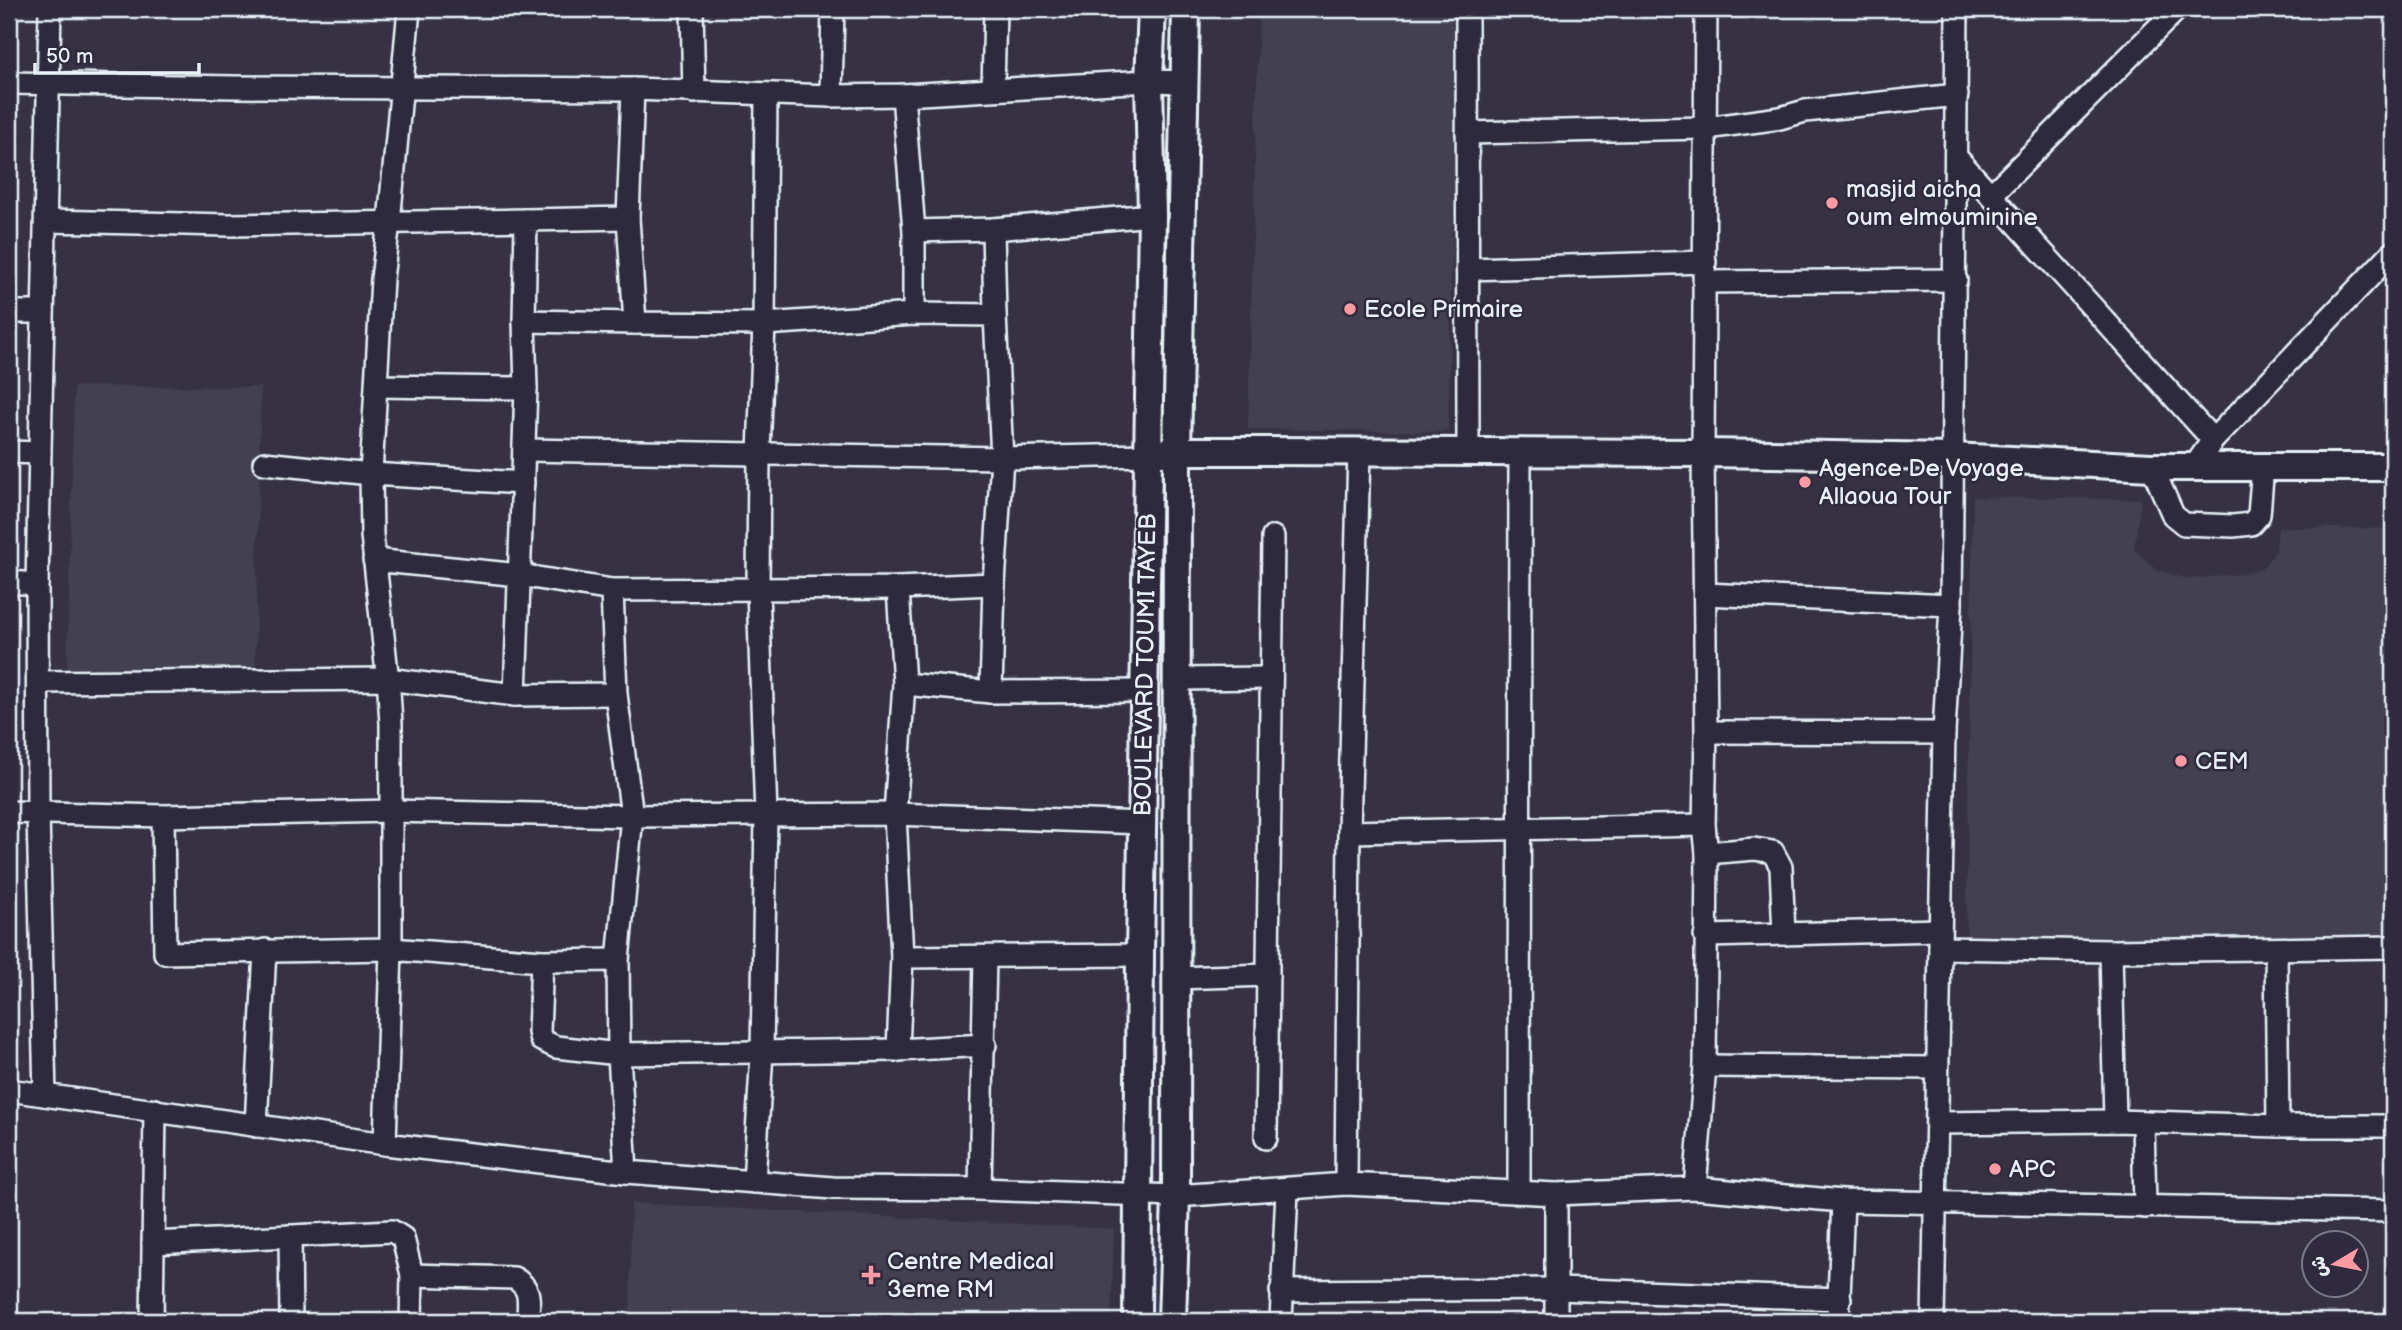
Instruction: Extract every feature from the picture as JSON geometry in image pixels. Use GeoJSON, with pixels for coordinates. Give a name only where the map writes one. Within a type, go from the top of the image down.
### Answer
{"type":"FeatureCollection","features":[{"type":"Feature","properties":{"kind":"main road","name":"BOULEVARD TOUMI TAYEB"},"geometry":{"type":"LineString","coordinates":[[1137,1321],[1152,215],[1149,81],[1152,9]]}},
{"type":"Feature","properties":{"kind":"main road","name":"BOULEVARD TOUMI TAYEB"},"geometry":{"type":"LineString","coordinates":[[1172,1321],[1176,1196],[1177,451],[1186,9]]}},
{"type":"Feature","properties":{"kind":"main road"},"geometry":{"type":"LineString","coordinates":[[1148,455],[1177,451],[1521,451],[1952,457],[2152,467],[2393,467]]}},
{"type":"Feature","properties":{"kind":"street"},"geometry":{"type":"LineString","coordinates":[[45,1095],[38,814],[37,584],[50,9]]}},
{"type":"Feature","properties":{"kind":"street"},"geometry":{"type":"LineString","coordinates":[[385,1144],[391,949],[391,724],[372,535],[372,474],[382,279],[409,9]]}},
{"type":"Feature","properties":{"kind":"street"},"geometry":{"type":"LineString","coordinates":[[692,9],[694,92]]}},
{"type":"Feature","properties":{"kind":"street"},"geometry":{"type":"LineString","coordinates":[[831,96],[833,9]]}},
{"type":"Feature","properties":{"kind":"street"},"geometry":{"type":"LineString","coordinates":[[993,89],[995,9]]}},
{"type":"Feature","properties":{"kind":"street"},"geometry":{"type":"LineString","coordinates":[[1467,9],[1468,452]]}},
{"type":"Feature","properties":{"kind":"street"},"geometry":{"type":"LineString","coordinates":[[1695,1188],[1704,1066],[1707,853],[1703,825],[1706,732],[1703,453],[1706,9]]}},
{"type":"Feature","properties":{"kind":"street"},"geometry":{"type":"LineString","coordinates":[[1933,1321],[1944,733],[1951,605],[1957,9]]}},
{"type":"Feature","properties":{"kind":"street"},"geometry":{"type":"LineString","coordinates":[[1991,195],[2178,9]]}},
{"type":"Feature","properties":{"kind":"street"},"geometry":{"type":"LineString","coordinates":[[9,83],[633,89],[831,96],[904,95],[1149,81],[1185,82]]}},
{"type":"Feature","properties":{"kind":"street"},"geometry":{"type":"LineString","coordinates":[[633,89],[628,218],[635,323]]}},
{"type":"Feature","properties":{"kind":"street"},"geometry":{"type":"LineString","coordinates":[[754,1182],[762,1052],[766,817],[758,589],[766,95]]}},
{"type":"Feature","properties":{"kind":"street"},"geometry":{"type":"LineString","coordinates":[[904,95],[914,231],[914,314]]}},
{"type":"Feature","properties":{"kind":"street"},"geometry":{"type":"LineString","coordinates":[[1467,133],[1706,128],[1780,118],[1805,111],[1957,95]]}},
{"type":"Feature","properties":{"kind":"street"},"geometry":{"type":"LineString","coordinates":[[1957,158],[2213,440]]}},
{"type":"Feature","properties":{"kind":"street"},"geometry":{"type":"LineString","coordinates":[[914,231],[993,229],[1152,215]]}},
{"type":"Feature","properties":{"kind":"street"},"geometry":{"type":"LineString","coordinates":[[46,220],[229,225],[628,218]]}},
{"type":"Feature","properties":{"kind":"street"},"geometry":{"type":"LineString","coordinates":[[515,695],[526,388],[526,220]]}},
{"type":"Feature","properties":{"kind":"street"},"geometry":{"type":"LineString","coordinates":[[991,692],[1002,458],[993,229]]}},
{"type":"Feature","properties":{"kind":"street"},"geometry":{"type":"LineString","coordinates":[[2194,467],[2213,440],[2393,252]]}},
{"type":"Feature","properties":{"kind":"street"},"geometry":{"type":"LineString","coordinates":[[1468,269],[1705,272],[1956,281]]}},
{"type":"Feature","properties":{"kind":"street"},"geometry":{"type":"LineString","coordinates":[[9,312],[43,312]]}},
{"type":"Feature","properties":{"kind":"street"},"geometry":{"type":"LineString","coordinates":[[524,321],[764,324],[914,314],[995,315]]}},
{"type":"Feature","properties":{"kind":"street"},"geometry":{"type":"LineString","coordinates":[[377,386],[526,388]]}},
{"type":"Feature","properties":{"kind":"street"},"geometry":{"type":"LineString","coordinates":[[524,450],[1002,458],[1148,455]]}},
{"type":"Feature","properties":{"kind":"street"},"geometry":{"type":"LineString","coordinates":[[1346,1184],[1349,832],[1359,451]]}},
{"type":"Feature","properties":{"kind":"street"},"geometry":{"type":"LineString","coordinates":[[1518,1192],[1521,451]]}},
{"type":"Feature","properties":{"kind":"street"},"geometry":{"type":"LineString","coordinates":[[9,452],[40,453]]}},
{"type":"Feature","properties":{"kind":"street"},"geometry":{"type":"LineString","coordinates":[[264,463],[372,474],[523,483]]}},
{"type":"Feature","properties":{"kind":"street"},"geometry":{"type":"LineString","coordinates":[[2152,467],[2173,515],[2184,524],[2232,526],[2251,524],[2259,515],[2263,466]]}},
{"type":"Feature","properties":{"kind":"street"},"geometry":{"type":"LineString","coordinates":[[1266,1139],[1273,537]]}},
{"type":"Feature","properties":{"kind":"street"},"geometry":{"type":"LineString","coordinates":[[374,560],[519,575],[612,590],[898,588],[995,584]]}},
{"type":"Feature","properties":{"kind":"street"},"geometry":{"type":"LineString","coordinates":[[9,582],[37,584]]}},
{"type":"Feature","properties":{"kind":"street"},"geometry":{"type":"LineString","coordinates":[[898,588],[904,684],[895,814],[902,957],[898,1050]]}},
{"type":"Feature","properties":{"kind":"street"},"geometry":{"type":"LineString","coordinates":[[612,590],[616,694],[632,816],[618,960],[619,1054],[626,1172]]}},
{"type":"Feature","properties":{"kind":"street"},"geometry":{"type":"LineString","coordinates":[[1705,594],[1951,605]]}},
{"type":"Feature","properties":{"kind":"street"},"geometry":{"type":"LineString","coordinates":[[1177,679],[1271,678]]}},
{"type":"Feature","properties":{"kind":"street"},"geometry":{"type":"LineString","coordinates":[[38,682],[387,679],[515,695],[616,694]]}},
{"type":"Feature","properties":{"kind":"street"},"geometry":{"type":"LineString","coordinates":[[904,684],[991,692],[1145,691]]}},
{"type":"Feature","properties":{"kind":"street"},"geometry":{"type":"LineString","coordinates":[[1706,732],[1944,733]]}},
{"type":"Feature","properties":{"kind":"street"},"geometry":{"type":"LineString","coordinates":[[9,812],[163,816],[391,811],[766,817],[895,814],[1143,823]]}},
{"type":"Feature","properties":{"kind":"street"},"geometry":{"type":"LineString","coordinates":[[163,816],[165,953],[391,949],[542,961],[618,960]]}},
{"type":"Feature","properties":{"kind":"street"},"geometry":{"type":"LineString","coordinates":[[1349,832],[1703,825]]}},
{"type":"Feature","properties":{"kind":"street"},"geometry":{"type":"LineString","coordinates":[[1707,853],[1754,849],[1773,852],[1781,867],[1784,934]]}},
{"type":"Feature","properties":{"kind":"street"},"geometry":{"type":"LineString","coordinates":[[1705,936],[1784,934],[1940,939],[2111,951],[2393,947]]}},
{"type":"Feature","properties":{"kind":"street"},"geometry":{"type":"LineString","coordinates":[[256,1126],[265,950]]}},
{"type":"Feature","properties":{"kind":"street"},"geometry":{"type":"LineString","coordinates":[[2276,950],[2278,1126]]}},
{"type":"Feature","properties":{"kind":"street"},"geometry":{"type":"LineString","coordinates":[[2111,951],[2115,1121]]}},
{"type":"Feature","properties":{"kind":"street"},"geometry":{"type":"LineString","coordinates":[[902,957],[1140,955]]}},
{"type":"Feature","properties":{"kind":"street"},"geometry":{"type":"LineString","coordinates":[[980,1189],[985,957]]}},
{"type":"Feature","properties":{"kind":"street"},"geometry":{"type":"LineString","coordinates":[[542,961],[539,1032],[541,1040],[555,1047],[619,1054],[898,1050],[985,1045]]}},
{"type":"Feature","properties":{"kind":"street"},"geometry":{"type":"LineString","coordinates":[[1176,978],[1268,975]]}},
{"type":"Feature","properties":{"kind":"street"},"geometry":{"type":"LineString","coordinates":[[1704,1066],[1936,1068]]}},
{"type":"Feature","properties":{"kind":"street"},"geometry":{"type":"LineString","coordinates":[[9,1090],[385,1144],[626,1172],[833,1188],[980,1189],[1139,1196],[1287,1190],[1346,1184],[1556,1194],[1695,1188],[1843,1201],[2393,1211]]}},
{"type":"Feature","properties":{"kind":"street"},"geometry":{"type":"LineString","coordinates":[[152,1321],[155,1110]]}},
{"type":"Feature","properties":{"kind":"street"},"geometry":{"type":"LineString","coordinates":[[1938,1123],[2115,1121],[2393,1126]]}},
{"type":"Feature","properties":{"kind":"street"},"geometry":{"type":"LineString","coordinates":[[2143,1122],[2146,1207]]}},
{"type":"Feature","properties":{"kind":"street"},"geometry":{"type":"LineString","coordinates":[[1282,1321],[1281,1291],[1287,1190]]}},
{"type":"Feature","properties":{"kind":"street"},"geometry":{"type":"LineString","coordinates":[[1556,1194],[1556,1321]]}},
{"type":"Feature","properties":{"kind":"street"},"geometry":{"type":"LineString","coordinates":[[1838,1321],[1843,1201]]}},
{"type":"Feature","properties":{"kind":"street"},"geometry":{"type":"LineString","coordinates":[[153,1243],[392,1231],[403,1238],[412,1275],[411,1321]]}},
{"type":"Feature","properties":{"kind":"street"},"geometry":{"type":"LineString","coordinates":[[290,1236],[292,1321]]}},
{"type":"Feature","properties":{"kind":"street"},"geometry":{"type":"LineString","coordinates":[[412,1275],[514,1278],[524,1284],[528,1294],[528,1321]]}},
{"type":"Feature","properties":{"kind":"street"},"geometry":{"type":"LineString","coordinates":[[1281,1291],[1557,1289],[1840,1298]]}},
{"type":"Feature","properties":{"kind":"shaded area","name":"Ecole Primaire"},"geometry":{"type":"Polygon","coordinates":[[[1259,9],[1458,9],[1448,432],[1248,429],[1259,9]]]}},
{"type":"Feature","properties":{"kind":"shaded area"},"geometry":{"type":"Polygon","coordinates":[[[74,386],[261,387],[255,670],[67,671],[74,386]]]}},
{"type":"Feature","properties":{"kind":"shaded area","name":"CEM"},"geometry":{"type":"Polygon","coordinates":[[[1973,497],[2141,499],[2134,550],[2157,570],[2188,579],[2241,574],[2261,569],[2276,551],[2278,527],[2393,529],[2393,942],[1966,946],[1973,497]]]}},
{"type":"Feature","properties":{"kind":"shaded area","name":"Centre Medical 3eme RM"},"geometry":{"type":"Polygon","coordinates":[[[631,1203],[1114,1229],[1111,1321],[630,1321],[631,1203]]]}},
{"type":"Feature","properties":{"kind":"place","name":"masjid aicha oum elmouminine"},"geometry":{"type":"Point","coordinates":[1832,203]}},
{"type":"Feature","properties":{"kind":"place","name":"Ecole Primaire"},"geometry":{"type":"Point","coordinates":[1350,309]}},
{"type":"Feature","properties":{"kind":"place","name":"Agence De Voyage Allaoua Tour"},"geometry":{"type":"Point","coordinates":[1805,482]}},
{"type":"Feature","properties":{"kind":"place","name":"CEM"},"geometry":{"type":"Point","coordinates":[2181,761]}},
{"type":"Feature","properties":{"kind":"place","name":"APC"},"geometry":{"type":"Point","coordinates":[1995,1169]}},
{"type":"Feature","properties":{"kind":"place","name":"Centre Medical 3eme RM"},"geometry":{"type":"Point","coordinates":[871,1275]}}]}
